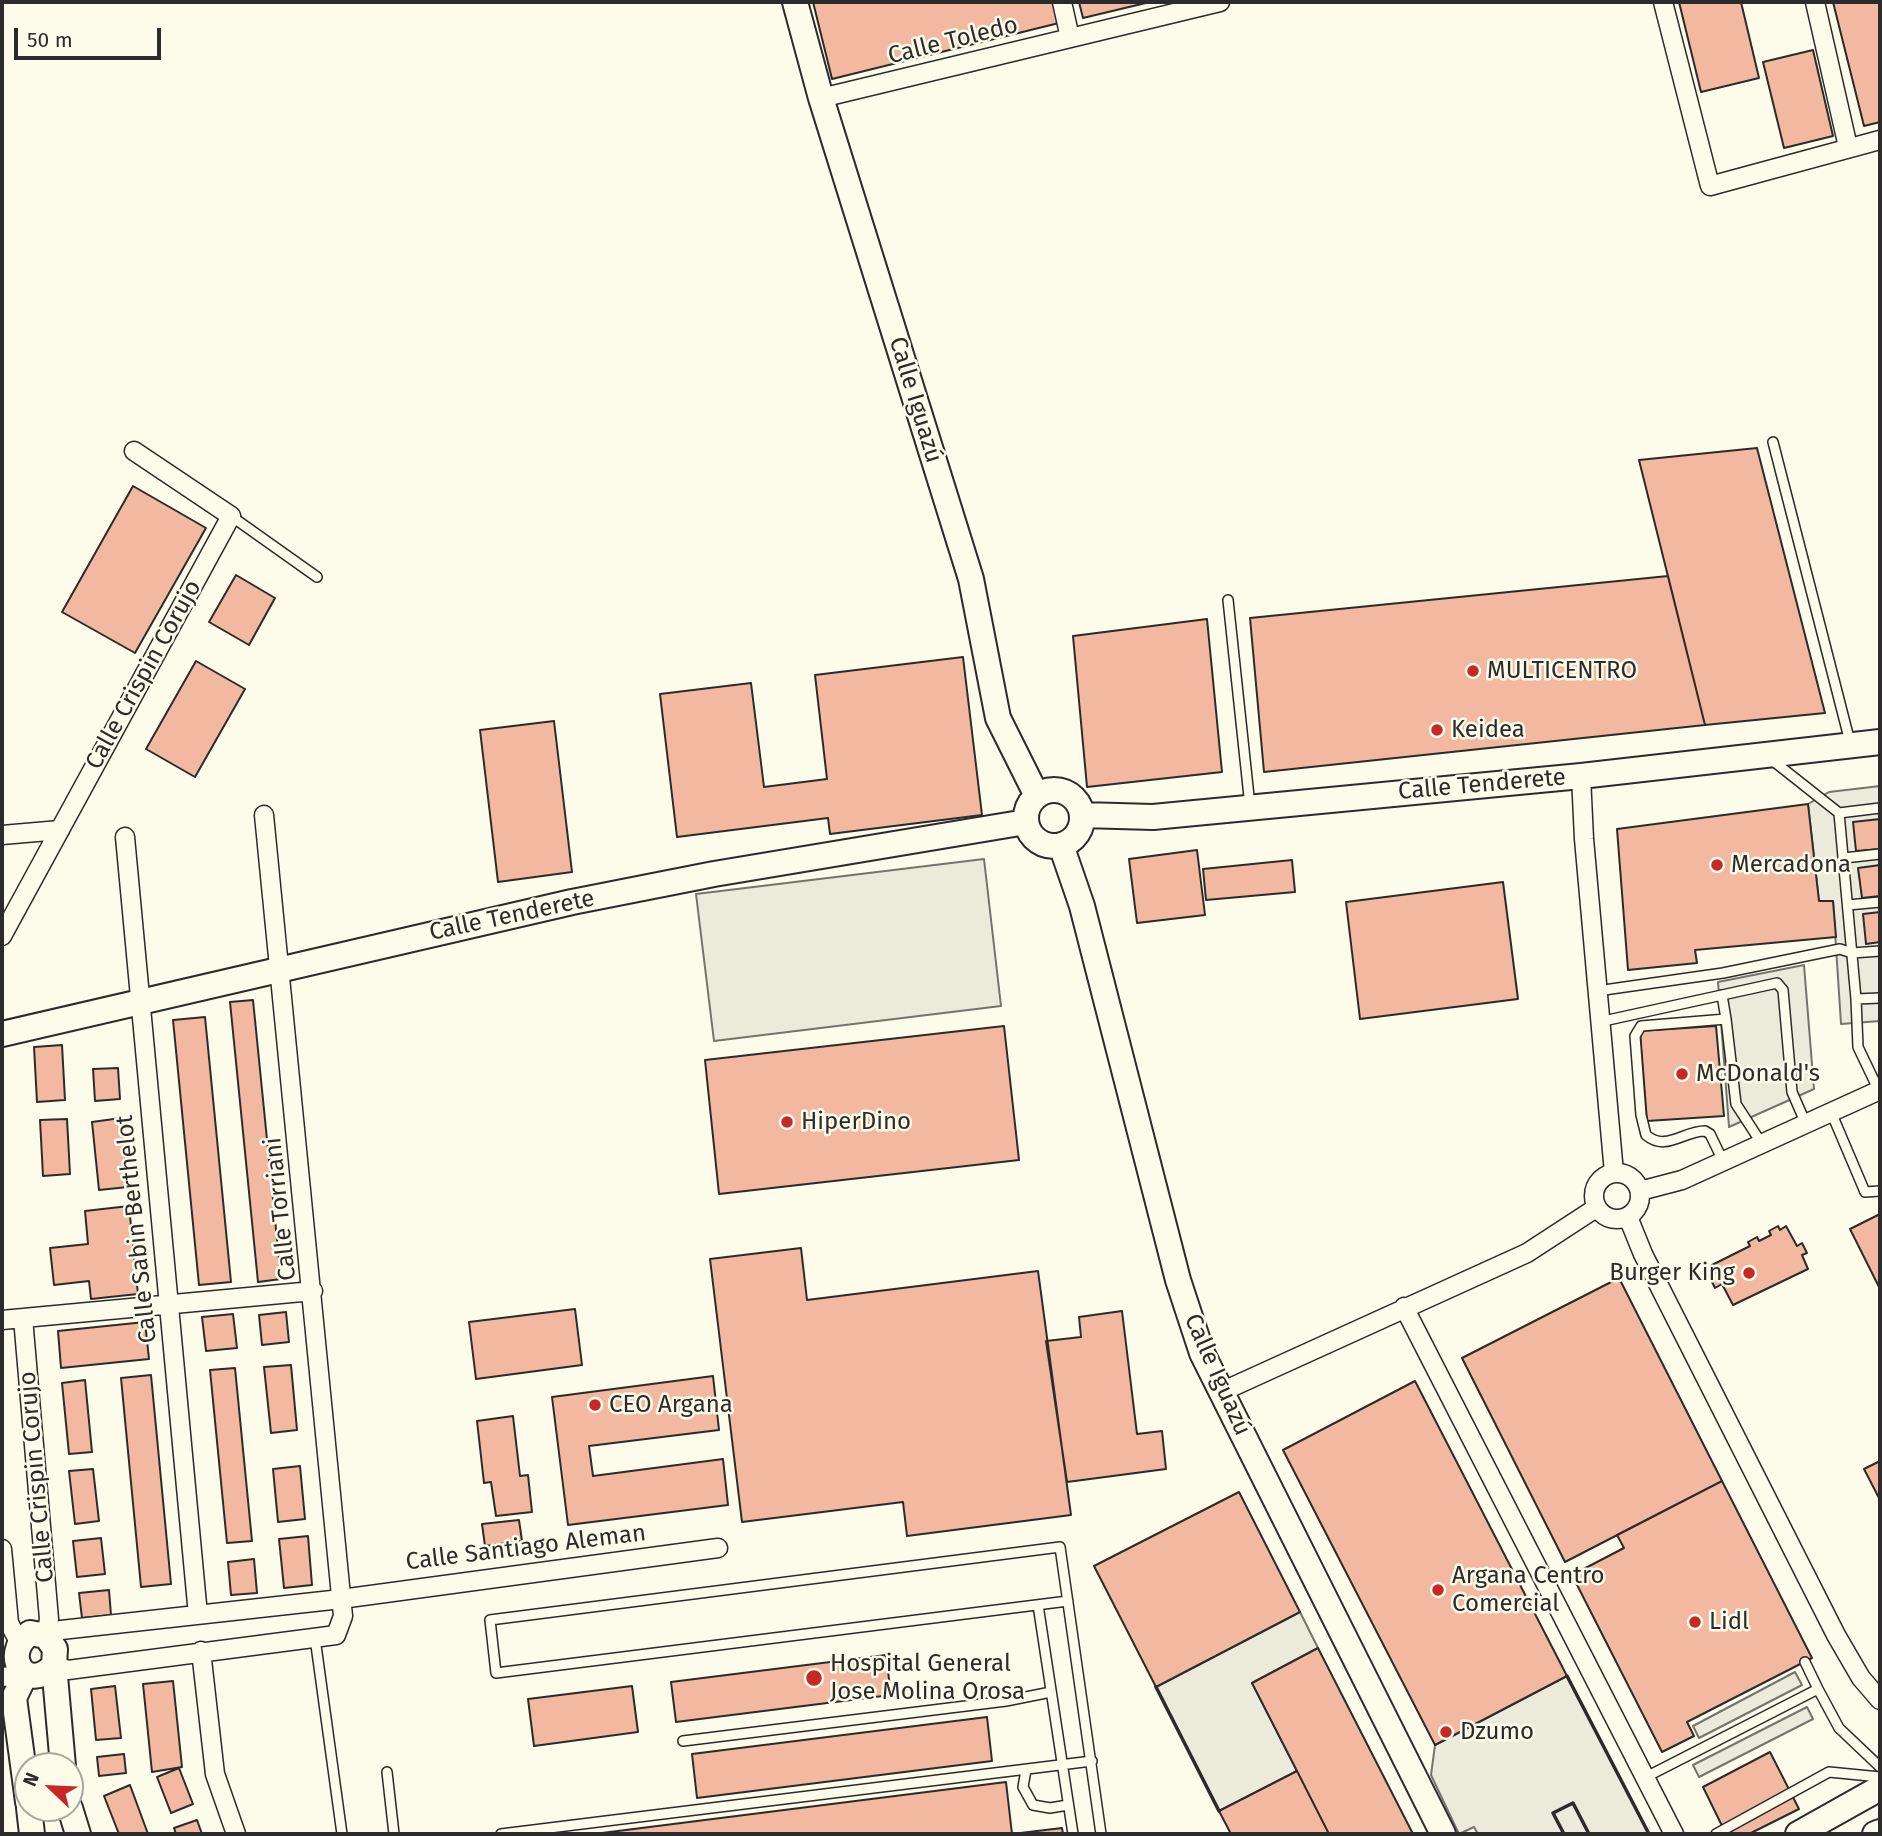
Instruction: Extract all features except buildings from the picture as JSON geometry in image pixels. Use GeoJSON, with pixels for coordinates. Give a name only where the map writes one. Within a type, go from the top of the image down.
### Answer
{"type":"FeatureCollection","features":[{"type":"Feature","properties":{"kind":"street","name":"Calle Iguazú"},"geometry":{"type":"LineString","coordinates":[[795,2],[821,98],[971,579],[998,718],[1037,796]]}},
{"type":"Feature","properties":{"kind":"street"},"geometry":{"type":"LineString","coordinates":[[1062,2],[1070,38]]}},
{"type":"Feature","properties":{"kind":"street","name":"Calle Toledo"},"geometry":{"type":"LineString","coordinates":[[821,98],[1220,2]]}},
{"type":"Feature","properties":{"kind":"street"},"geometry":{"type":"LineString","coordinates":[[1662,2],[1710,186],[1880,140]]}},
{"type":"Feature","properties":{"kind":"street"},"geometry":{"type":"LineString","coordinates":[[1815,2],[1848,148]]}},
{"type":"Feature","properties":{"kind":"street"},"geometry":{"type":"LineString","coordinates":[[134,451],[230,516]]}},
{"type":"Feature","properties":{"kind":"street","name":"Calle Crispin Corujo"},"geometry":{"type":"LineString","coordinates":[[2,936],[230,516]]}},
{"type":"Feature","properties":{"kind":"street","name":"Calle Tenderete"},"geometry":{"type":"LineString","coordinates":[[1082,815],[1153,817],[1581,776],[1880,741]]}},
{"type":"Feature","properties":{"kind":"street"},"geometry":{"type":"LineString","coordinates":[[1581,776],[1599,1022],[1614,1173]]}},
{"type":"Feature","properties":{"kind":"street"},"geometry":{"type":"LineString","coordinates":[[1048,790],[1060,790],[1071,795],[1082,815],[1077,834],[1061,845],[1039,842],[1030,833],[1026,822],[1027,812],[1037,796],[1048,790]]}},
{"type":"Feature","properties":{"kind":"street","name":"Calle Torriani"},"geometry":{"type":"LineString","coordinates":[[264,815],[313,1291],[341,1599]]}},
{"type":"Feature","properties":{"kind":"street","name":"Calle Tenderete"},"geometry":{"type":"LineString","coordinates":[[2,1034],[688,879],[1026,822]]}},
{"type":"Feature","properties":{"kind":"street"},"geometry":{"type":"LineString","coordinates":[[2,835],[60,830]]}},
{"type":"Feature","properties":{"kind":"street","name":"Calle Sabin Berthelot"},"geometry":{"type":"LineString","coordinates":[[125,837],[198,1615]]}},
{"type":"Feature","properties":{"kind":"street","name":"Calle Iguazú"},"geometry":{"type":"LineString","coordinates":[[1061,845],[1082,906],[1178,1280],[1202,1353],[1443,1834]]}},
{"type":"Feature","properties":{"kind":"street"},"geometry":{"type":"LineString","coordinates":[[1640,1191],[1682,1180],[1880,1090]]}},
{"type":"Feature","properties":{"kind":"street"},"geometry":{"type":"LineString","coordinates":[[1614,1173],[1631,1177],[1640,1191],[1640,1201],[1628,1217],[1610,1219],[1596,1208],[1594,1190],[1605,1175],[1614,1173]]}},
{"type":"Feature","properties":{"kind":"street"},"geometry":{"type":"LineString","coordinates":[[1221,1392],[1527,1253],[1596,1208]]}},
{"type":"Feature","properties":{"kind":"street"},"geometry":{"type":"LineString","coordinates":[[1628,1217],[1643,1254],[1836,1635],[1861,1678],[1880,1700]]}},
{"type":"Feature","properties":{"kind":"street"},"geometry":{"type":"LineString","coordinates":[[2,1320],[313,1291]]}},
{"type":"Feature","properties":{"kind":"street"},"geometry":{"type":"LineString","coordinates":[[1404,1307],[1674,1834]]}},
{"type":"Feature","properties":{"kind":"street","name":"Calle Crispin Corujo"},"geometry":{"type":"LineString","coordinates":[[23,1318],[49,1619],[46,1636]]}},
{"type":"Feature","properties":{"kind":"street","name":"Calle Santiago Aleman"},"geometry":{"type":"LineString","coordinates":[[46,1636],[61,1630],[341,1599],[718,1548]]}},
{"type":"Feature","properties":{"kind":"street","name":"Calle Crispin Corujo"},"geometry":{"type":"LineString","coordinates":[[2,1549],[9,1623],[18,1640]]}},
{"type":"Feature","properties":{"kind":"street"},"geometry":{"type":"LineString","coordinates":[[54,1665],[68,1670],[336,1635],[343,1616],[341,1599]]}},
{"type":"Feature","properties":{"kind":"street"},"geometry":{"type":"LineString","coordinates":[[21,1752],[14,1698],[12,1651],[18,1640],[30,1633],[46,1636],[55,1649],[54,1665],[63,1752]]}},
{"type":"Feature","properties":{"kind":"street"},"geometry":{"type":"LineString","coordinates":[[201,1651],[215,1774],[236,1834]]}},
{"type":"Feature","properties":{"kind":"street"},"geometry":{"type":"LineString","coordinates":[[13,1676],[37,1676],[46,1673],[54,1665]]}},
{"type":"Feature","properties":{"kind":"street"},"geometry":{"type":"LineString","coordinates":[[1798,1834],[1880,1788]]}},
{"type":"Feature","properties":{"kind":"street"},"geometry":{"type":"LineString","coordinates":[[1875,1834],[1880,1832]]}},
{"type":"Feature","properties":{"kind":"lane"},"geometry":{"type":"LineString","coordinates":[[1773,442],[1850,744]]}},
{"type":"Feature","properties":{"kind":"lane"},"geometry":{"type":"LineString","coordinates":[[230,516],[317,578]]}},
{"type":"Feature","properties":{"kind":"lane"},"geometry":{"type":"LineString","coordinates":[[1228,600],[1250,806]]}},
{"type":"Feature","properties":{"kind":"lane"},"geometry":{"type":"LineString","coordinates":[[1763,754],[1799,778],[1839,813],[1858,1047],[1880,1090]]}},
{"type":"Feature","properties":{"kind":"lane"},"geometry":{"type":"LineString","coordinates":[[1839,813],[1880,808]]}},
{"type":"Feature","properties":{"kind":"lane"},"geometry":{"type":"LineString","coordinates":[[1844,858],[1880,854]]}},
{"type":"Feature","properties":{"kind":"lane"},"geometry":{"type":"LineString","coordinates":[[1848,905],[1880,902]]}},
{"type":"Feature","properties":{"kind":"lane"},"geometry":{"type":"LineString","coordinates":[[1597,991],[1723,973],[1840,949],[1852,953],[1880,951]]}},
{"type":"Feature","properties":{"kind":"lane"},"geometry":{"type":"LineString","coordinates":[[1599,1022],[1777,983],[1781,985],[1792,1092],[1806,1124]]}},
{"type":"Feature","properties":{"kind":"lane"},"geometry":{"type":"LineString","coordinates":[[1722,995],[1736,1104],[1762,1144]]}},
{"type":"Feature","properties":{"kind":"lane"},"geometry":{"type":"LineString","coordinates":[[1856,999],[1880,998]]}},
{"type":"Feature","properties":{"kind":"lane"},"geometry":{"type":"LineString","coordinates":[[1723,1161],[1710,1133],[1705,1131],[1658,1143],[1646,1135],[1634,1035],[1647,1024],[1726,1019]]}},
{"type":"Feature","properties":{"kind":"lane"},"geometry":{"type":"LineString","coordinates":[[1831,1112],[1866,1192],[1880,1191]]}},
{"type":"Feature","properties":{"kind":"lane"},"geometry":{"type":"LineString","coordinates":[[1068,1601],[496,1673],[490,1620],[1060,1547],[1092,1761],[1101,1834]]}},
{"type":"Feature","properties":{"kind":"lane"},"geometry":{"type":"LineString","coordinates":[[1038,1605],[1073,1834]]}},
{"type":"Feature","properties":{"kind":"lane"},"geometry":{"type":"LineString","coordinates":[[315,1638],[342,1834]]}},
{"type":"Feature","properties":{"kind":"lane"},"geometry":{"type":"LineString","coordinates":[[1805,1662],[1839,1728],[1880,1767]]}},
{"type":"Feature","properties":{"kind":"lane"},"geometry":{"type":"LineString","coordinates":[[1646,1777],[1818,1689]]}},
{"type":"Feature","properties":{"kind":"lane"},"geometry":{"type":"LineString","coordinates":[[683,1741],[1006,1702],[1051,1692]]}},
{"type":"Feature","properties":{"kind":"lane"},"geometry":{"type":"LineString","coordinates":[[501,1834],[1092,1761]]}},
{"type":"Feature","properties":{"kind":"lane"},"geometry":{"type":"LineString","coordinates":[[1026,1770],[1023,1787],[1032,1805],[1050,1808],[1068,1805]]}},
{"type":"Feature","properties":{"kind":"lane"},"geometry":{"type":"LineString","coordinates":[[387,1772],[394,1834]]}},
{"type":"Feature","properties":{"kind":"lane"},"geometry":{"type":"LineString","coordinates":[[1716,1834],[1829,1772],[1880,1777]]}},
{"type":"Feature","properties":{"kind":"shaded area"},"geometry":{"type":"Polygon","coordinates":[[[1880,786],[1880,1021],[1841,1024],[1833,901],[1819,901],[1808,804],[1829,792],[1880,786]]]}},
{"type":"Feature","properties":{"kind":"shaded area"},"geometry":{"type":"Polygon","coordinates":[[[984,859],[1001,1006],[714,1041],[696,894],[984,859]]]}},
{"type":"Feature","properties":{"kind":"shaded area"},"geometry":{"type":"Polygon","coordinates":[[[1804,965],[1814,1089],[1729,1127],[1718,982],[1804,965]]]}},
{"type":"Feature","properties":{"kind":"shaded area"},"geometry":{"type":"Polygon","coordinates":[[[1300,1612],[1318,1648],[1252,1683],[1297,1771],[1219,1811],[1156,1687],[1300,1612]]]}},
{"type":"Feature","properties":{"kind":"shaded area"},"geometry":{"type":"Polygon","coordinates":[[[1795,1672],[1802,1685],[1699,1738],[1693,1726],[1795,1672]]]}},
{"type":"Feature","properties":{"kind":"shaded area"},"geometry":{"type":"Polygon","coordinates":[[[1567,1676],[1649,1834],[1478,1834],[1474,1827],[1459,1834],[1431,1775],[1435,1745],[1567,1676]]]}},
{"type":"Feature","properties":{"kind":"shaded area"},"geometry":{"type":"Polygon","coordinates":[[[1807,1707],[1813,1719],[1699,1777],[1693,1765],[1807,1707]]]}},
{"type":"Feature","properties":{"kind":"wall"},"geometry":{"type":"LineString","coordinates":[[1567,1676],[1649,1834]]}},
{"type":"Feature","properties":{"kind":"wall"},"geometry":{"type":"LineString","coordinates":[[1156,1687],[1219,1811]]}},
{"type":"Feature","properties":{"kind":"wall"},"geometry":{"type":"LineString","coordinates":[[1564,1834],[1553,1813],[1573,1803],[1589,1834]]}},
{"type":"Feature","properties":{"kind":"place","name":"MULTICENTRO"},"geometry":{"type":"Point","coordinates":[1473,671]}},
{"type":"Feature","properties":{"kind":"place","name":"Keidea"},"geometry":{"type":"Point","coordinates":[1437,730]}},
{"type":"Feature","properties":{"kind":"place","name":"Mercadona"},"geometry":{"type":"Point","coordinates":[1717,865]}},
{"type":"Feature","properties":{"kind":"place","name":"McDonald's"},"geometry":{"type":"Point","coordinates":[1682,1074]}},
{"type":"Feature","properties":{"kind":"place","name":"HiperDino"},"geometry":{"type":"Point","coordinates":[787,1122]}},
{"type":"Feature","properties":{"kind":"place","name":"Burger King"},"geometry":{"type":"Point","coordinates":[1749,1273]}},
{"type":"Feature","properties":{"kind":"place","name":"CEO Argana"},"geometry":{"type":"Point","coordinates":[595,1405]}},
{"type":"Feature","properties":{"kind":"place","name":"Argana Centro Comercial"},"geometry":{"type":"Point","coordinates":[1438,1590]}},
{"type":"Feature","properties":{"kind":"place","name":"Lidl"},"geometry":{"type":"Point","coordinates":[1695,1622]}},
{"type":"Feature","properties":{"kind":"place","name":"Hospital General Jose Molina Orosa"},"geometry":{"type":"Point","coordinates":[814,1678]}},
{"type":"Feature","properties":{"kind":"place","name":"Dzumo"},"geometry":{"type":"Point","coordinates":[1446,1732]}}]}
